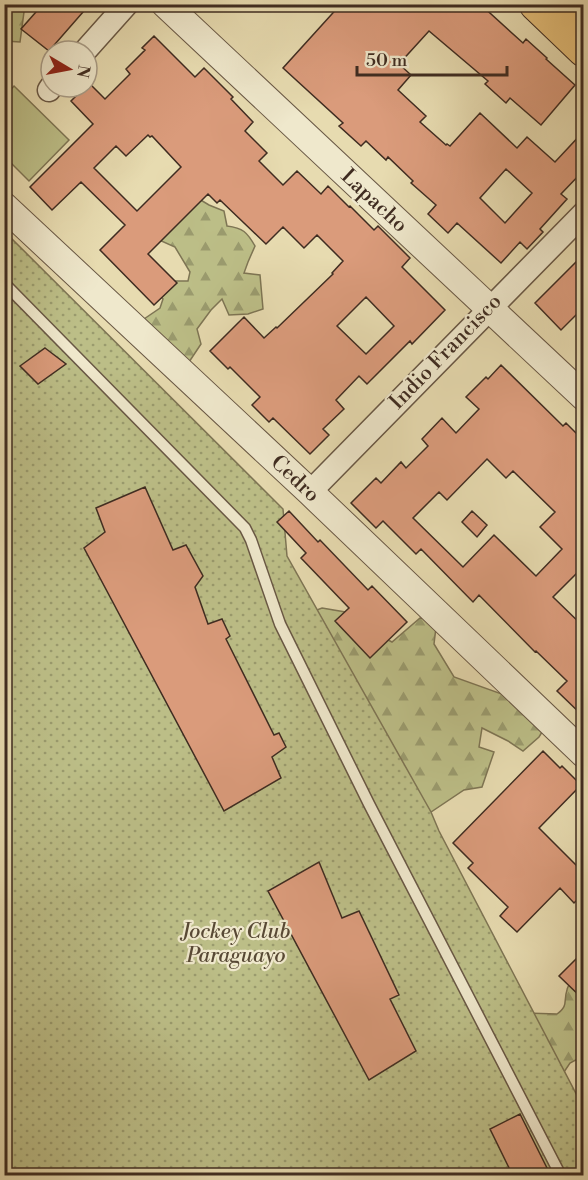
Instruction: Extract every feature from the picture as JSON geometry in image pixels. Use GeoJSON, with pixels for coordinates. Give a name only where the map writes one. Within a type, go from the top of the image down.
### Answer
{"type":"FeatureCollection","features":[{"type":"Feature","properties":{"kind":"highway"},"geometry":{"type":"LineString","coordinates":[[536,4],[584,50]]}},
{"type":"Feature","properties":{"kind":"highway"},"geometry":{"type":"LineString","coordinates":[[578,4],[584,9]]}},
{"type":"Feature","properties":{"kind":"street"},"geometry":{"type":"LineString","coordinates":[[95,39],[127,4]]}},
{"type":"Feature","properties":{"kind":"street","name":"Lapacho"},"geometry":{"type":"LineString","coordinates":[[165,4],[584,397]]}},
{"type":"Feature","properties":{"kind":"street","name":"Cedro"},"geometry":{"type":"LineString","coordinates":[[4,206],[310,492],[584,754]]}},
{"type":"Feature","properties":{"kind":"street","name":"Indio Francisco"},"geometry":{"type":"LineString","coordinates":[[310,492],[584,213]]}},
{"type":"Feature","properties":{"kind":"lane"},"geometry":{"type":"LineString","coordinates":[[4,283],[245,528],[280,624],[380,825],[561,1176]]}},
{"type":"Feature","properties":{"kind":"green space"},"geometry":{"type":"Polygon","coordinates":[[[5,5],[29,5],[24,12],[20,42],[5,41],[5,5]]]}},
{"type":"Feature","properties":{"kind":"green space"},"geometry":{"type":"Polygon","coordinates":[[[14,86],[69,140],[29,181],[5,157],[5,96],[14,86]]]}},
{"type":"Feature","properties":{"kind":"green space"},"geometry":{"type":"Polygon","coordinates":[[[199,199],[224,211],[227,226],[244,231],[255,246],[244,273],[260,275],[263,309],[248,314],[229,315],[222,299],[197,329],[201,344],[189,362],[144,319],[160,308],[163,299],[158,294],[173,281],[188,281],[190,272],[175,247],[157,239],[199,199]]]}},
{"type":"Feature","properties":{"kind":"green space","name":"Jockey Club Paraguayo"},"geometry":{"type":"Polygon","coordinates":[[[4,231],[283,509],[287,556],[431,812],[583,1107],[583,1175],[5,1175],[4,231]]]}},
{"type":"Feature","properties":{"kind":"green space"},"geometry":{"type":"Polygon","coordinates":[[[322,608],[357,614],[371,631],[392,642],[420,618],[437,619],[434,644],[454,677],[524,702],[547,724],[539,737],[523,751],[482,728],[479,747],[494,752],[482,787],[464,790],[431,812],[401,810],[280,624],[322,608]]]}},
{"type":"Feature","properties":{"kind":"green space"},"geometry":{"type":"Polygon","coordinates":[[[572,980],[583,981],[583,1056],[570,1063],[562,1075],[583,1175],[526,1013],[557,1014],[564,1006],[567,989],[572,980]]]}},
{"type":"Feature","properties":{"kind":"building"},"geometry":{"type":"Polygon","coordinates":[[[43,4],[90,4],[59,39],[39,39],[39,43],[21,29],[43,4]]]}},
{"type":"Feature","properties":{"kind":"building"},"geometry":{"type":"Polygon","coordinates":[[[341,4],[480,4],[523,43],[526,39],[575,85],[541,125],[510,98],[506,103],[485,84],[488,81],[429,31],[399,64],[411,75],[398,90],[426,116],[420,122],[450,146],[480,113],[517,148],[527,137],[555,162],[584,131],[584,170],[561,194],[567,199],[540,229],[543,232],[527,249],[520,242],[501,263],[457,223],[448,233],[428,214],[436,205],[411,183],[413,181],[388,157],[386,160],[366,141],[361,146],[339,126],[343,123],[283,68],[341,4]],[[506,169],[480,198],[505,223],[532,193],[506,169]]]}},
{"type":"Feature","properties":{"kind":"building"},"geometry":{"type":"Polygon","coordinates":[[[154,36],[195,77],[204,68],[233,97],[231,99],[253,122],[245,131],[267,153],[259,161],[283,185],[297,171],[321,194],[328,186],[374,230],[378,226],[410,258],[402,267],[445,310],[412,344],[410,341],[367,384],[359,376],[336,400],[344,409],[323,429],[329,435],[310,454],[273,418],[269,422],[252,405],[260,397],[210,351],[244,317],[264,338],[333,274],[343,261],[317,235],[304,248],[283,227],[266,244],[220,200],[217,203],[208,194],[148,254],[177,283],[154,305],[100,250],[125,225],[81,182],[52,210],[30,187],[93,124],[71,101],[73,99],[99,99],[99,93],[105,99],[130,74],[126,69],[145,50],[142,48],[154,36]],[[148,135],[126,156],[116,146],[94,168],[137,211],[181,167],[152,136],[148,135]],[[366,297],[337,326],[366,354],[394,326],[366,297]]]}},
{"type":"Feature","properties":{"kind":"building"},"geometry":{"type":"Polygon","coordinates":[[[584,254],[584,307],[561,330],[535,303],[584,254]]]}},
{"type":"Feature","properties":{"kind":"building"},"geometry":{"type":"Polygon","coordinates":[[[45,348],[66,364],[38,384],[20,366],[45,348]]]}},
{"type":"Feature","properties":{"kind":"building"},"geometry":{"type":"Polygon","coordinates":[[[501,365],[563,426],[566,423],[584,441],[584,566],[553,597],[584,627],[584,717],[557,691],[567,681],[479,595],[473,602],[421,549],[416,554],[383,521],[376,528],[351,503],[376,478],[381,483],[401,462],[406,468],[428,446],[422,439],[442,418],[456,433],[479,409],[466,397],[486,377],[488,379],[501,365]],[[487,459],[447,500],[439,492],[413,518],[463,567],[494,535],[536,576],[562,549],[540,527],[555,512],[513,471],[506,478],[487,459]]]}},
{"type":"Feature","properties":{"kind":"building"},"geometry":{"type":"Polygon","coordinates":[[[145,487],[173,550],[186,545],[203,576],[195,587],[208,624],[222,619],[230,636],[226,639],[274,735],[279,733],[286,747],[272,757],[281,778],[224,811],[84,548],[105,532],[96,508],[145,487]]]}},
{"type":"Feature","properties":{"kind":"building"},"geometry":{"type":"Polygon","coordinates":[[[289,511],[368,590],[372,586],[407,622],[370,658],[335,621],[349,608],[301,558],[306,553],[277,522],[289,511]]]}},
{"type":"Feature","properties":{"kind":"building"},"geometry":{"type":"Polygon","coordinates":[[[472,511],[487,525],[477,537],[462,522],[472,511]]]}},
{"type":"Feature","properties":{"kind":"building"},"geometry":{"type":"Polygon","coordinates":[[[543,751],[581,785],[539,828],[584,873],[584,893],[574,903],[560,888],[517,932],[500,916],[508,907],[468,868],[473,863],[453,843],[543,751]]]}},
{"type":"Feature","properties":{"kind":"building"},"geometry":{"type":"Polygon","coordinates":[[[319,862],[342,918],[359,911],[399,995],[390,999],[416,1051],[369,1080],[268,891],[319,862]]]}},
{"type":"Feature","properties":{"kind":"building"},"geometry":{"type":"Polygon","coordinates":[[[584,951],[584,1000],[559,976],[584,951]]]}},
{"type":"Feature","properties":{"kind":"building"},"geometry":{"type":"Polygon","coordinates":[[[520,1114],[551,1176],[513,1176],[490,1129],[520,1114]]]}}]}
